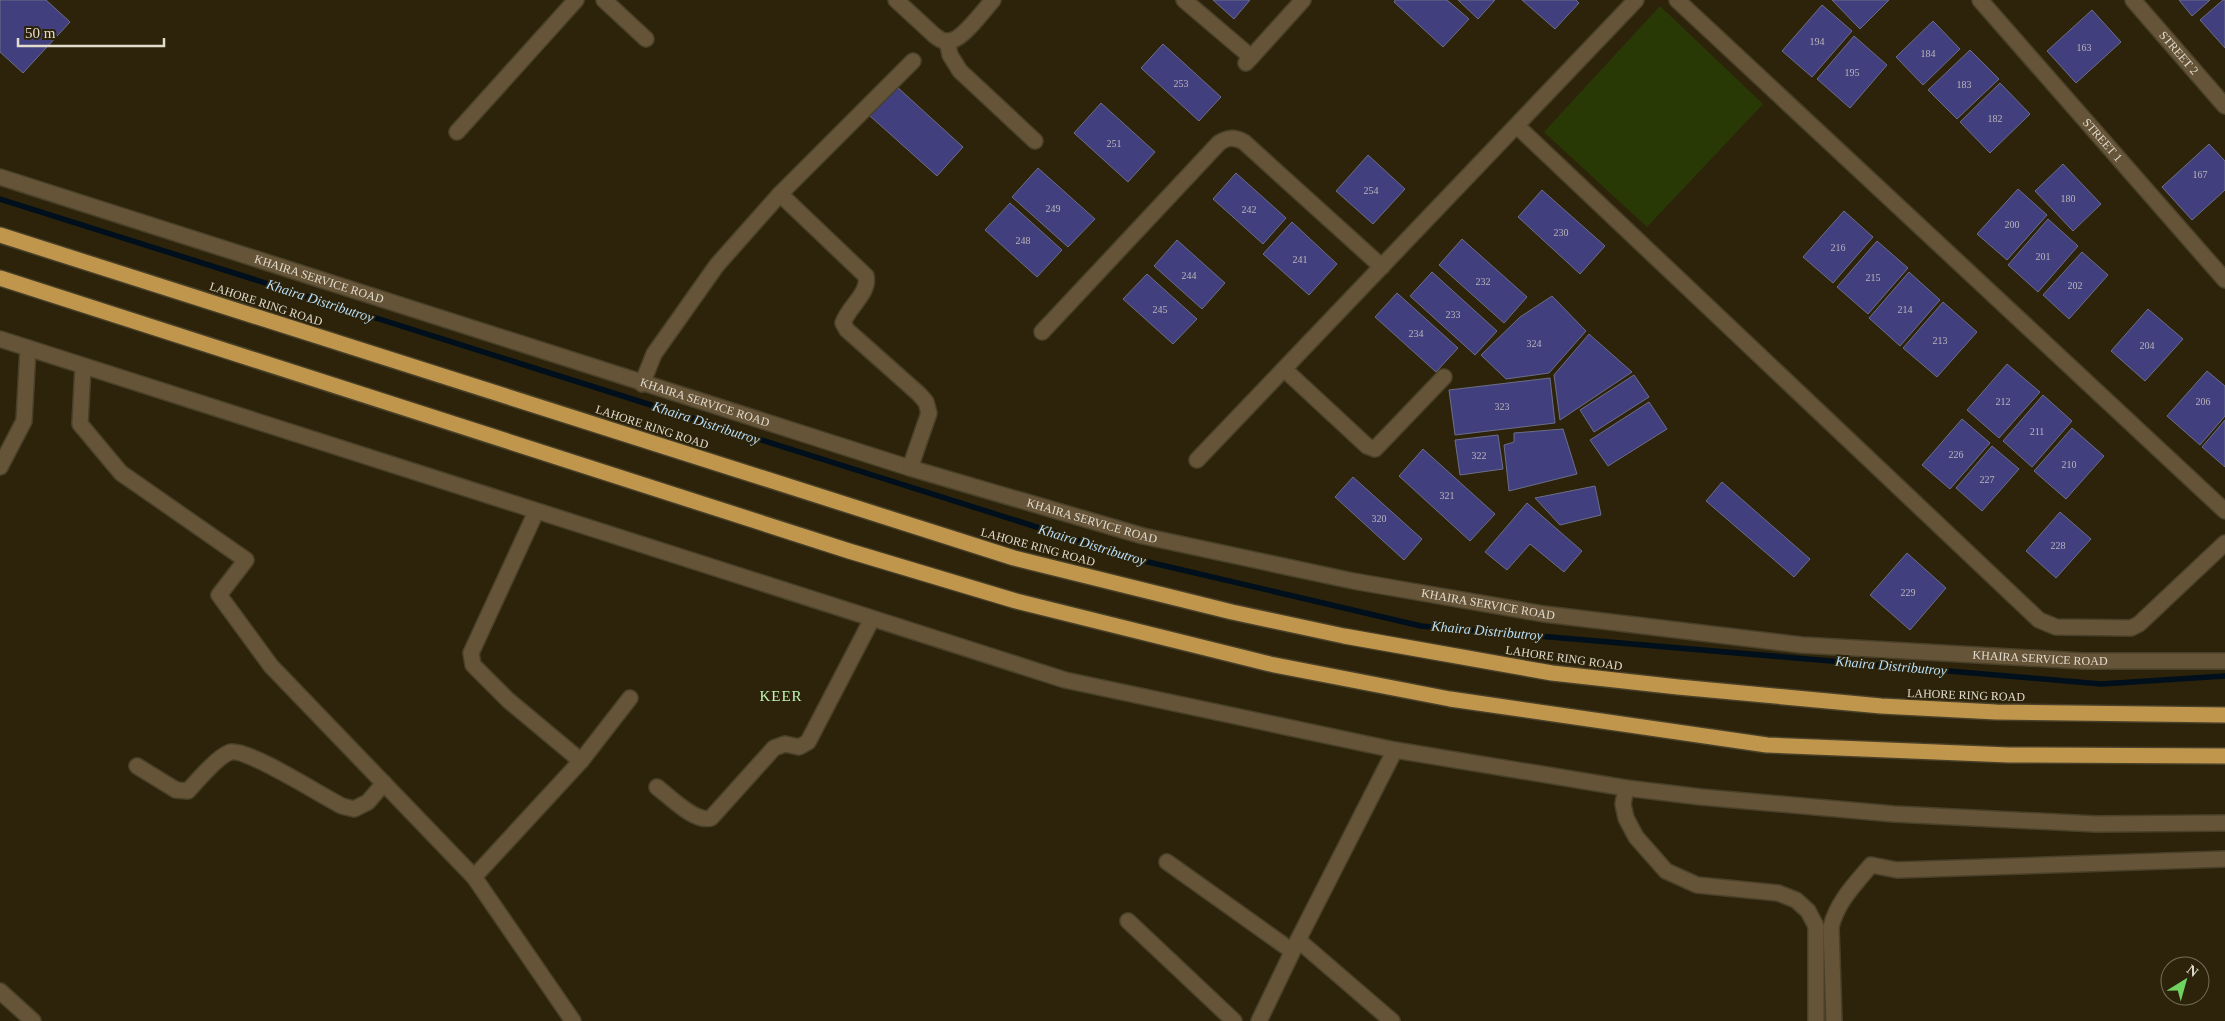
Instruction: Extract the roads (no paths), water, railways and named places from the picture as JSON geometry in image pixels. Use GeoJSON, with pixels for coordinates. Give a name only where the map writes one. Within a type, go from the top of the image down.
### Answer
{"type":"FeatureCollection","features":[{"type":"Feature","properties":{"kind":"highway","name":"LAHORE RING ROAD"},"geometry":{"type":"LineString","coordinates":[[0,234],[1014,558],[1232,612],[1344,636],[1552,673],[1687,688],[1910,708],[1996,712],[2225,715]]}},
{"type":"Feature","properties":{"kind":"highway"},"geometry":{"type":"LineString","coordinates":[[0,278],[849,551],[1016,601],[1270,664],[1450,699],[1767,745],[2009,755],[2225,756]]}},
{"type":"Feature","properties":{"kind":"street"},"geometry":{"type":"LineString","coordinates":[[457,132],[576,0]]}},
{"type":"Feature","properties":{"kind":"street"},"geometry":{"type":"LineString","coordinates":[[604,0],[646,39]]}},
{"type":"Feature","properties":{"kind":"street"},"geometry":{"type":"LineString","coordinates":[[896,0],[940,40],[947,41],[958,37],[993,0]]}},
{"type":"Feature","properties":{"kind":"street"},"geometry":{"type":"LineString","coordinates":[[1184,0],[1248,60],[1303,0]]}},
{"type":"Feature","properties":{"kind":"street"},"geometry":{"type":"LineString","coordinates":[[1197,460],[1636,0]]}},
{"type":"Feature","properties":{"kind":"street"},"geometry":{"type":"LineString","coordinates":[[1677,0],[2225,511]]}},
{"type":"Feature","properties":{"kind":"street","name":"STREET 1"},"geometry":{"type":"LineString","coordinates":[[1980,0],[2225,280]]}},
{"type":"Feature","properties":{"kind":"street","name":"STREET 2"},"geometry":{"type":"LineString","coordinates":[[2133,0],[2225,106]]}},
{"type":"Feature","properties":{"kind":"street"},"geometry":{"type":"LineString","coordinates":[[947,41],[950,55],[960,71],[1035,141]]}},
{"type":"Feature","properties":{"kind":"street"},"geometry":{"type":"LineString","coordinates":[[642,384],[654,354],[718,265],[780,194],[913,61]]}},
{"type":"Feature","properties":{"kind":"street"},"geometry":{"type":"LineString","coordinates":[[1516,126],[2039,620],[2056,627],[2131,628],[2139,624],[2225,543]]}},
{"type":"Feature","properties":{"kind":"street"},"geometry":{"type":"LineString","coordinates":[[1042,332],[1219,143],[1226,138],[1244,142],[1382,267]]}},
{"type":"Feature","properties":{"kind":"street","name":"KHAIRA SERVICE ROAD"},"geometry":{"type":"LineString","coordinates":[[0,177],[642,384],[910,468],[1143,536],[1353,581],[1544,614],[1802,645],[2084,662],[2225,661]]}},
{"type":"Feature","properties":{"kind":"street"},"geometry":{"type":"LineString","coordinates":[[780,194],[866,276],[868,283],[865,290],[843,322],[847,330],[926,402],[929,413],[910,468]]}},
{"type":"Feature","properties":{"kind":"street"},"geometry":{"type":"LineString","coordinates":[[0,339],[1065,680],[1395,750],[1626,788],[1754,803],[1894,814],[2096,824],[2225,823]]}},
{"type":"Feature","properties":{"kind":"street"},"geometry":{"type":"LineString","coordinates":[[0,467],[24,421],[28,348]]}},
{"type":"Feature","properties":{"kind":"street"},"geometry":{"type":"LineString","coordinates":[[83,366],[80,424],[121,473],[246,560],[219,595],[271,666],[474,877],[573,1021]]}},
{"type":"Feature","properties":{"kind":"street"},"geometry":{"type":"LineString","coordinates":[[1284,369],[1367,446],[1375,449],[1444,377]]}},
{"type":"Feature","properties":{"kind":"street"},"geometry":{"type":"LineString","coordinates":[[536,512],[471,653],[473,665],[508,700],[581,761]]}},
{"type":"Feature","properties":{"kind":"street"},"geometry":{"type":"LineString","coordinates":[[657,787],[696,817],[705,820],[711,818],[774,748],[785,744],[799,748],[808,742],[872,619]]}},
{"type":"Feature","properties":{"kind":"street"},"geometry":{"type":"LineString","coordinates":[[474,877],[581,761],[630,698]]}},
{"type":"Feature","properties":{"kind":"street"},"geometry":{"type":"LineString","coordinates":[[1259,1021],[1295,945],[1395,750]]}},
{"type":"Feature","properties":{"kind":"street"},"geometry":{"type":"LineString","coordinates":[[137,766],[176,790],[188,791],[223,757],[231,752],[249,755],[342,806],[354,809],[368,802],[384,783]]}},
{"type":"Feature","properties":{"kind":"street"},"geometry":{"type":"LineString","coordinates":[[1626,788],[1623,804],[1626,818],[1636,837],[1666,871],[1697,886],[1778,893],[1796,900],[1808,911],[1816,926],[1816,1021]]}},
{"type":"Feature","properties":{"kind":"street"},"geometry":{"type":"LineString","coordinates":[[1834,1021],[1831,927],[1835,913],[1845,897],[1871,865],[1897,870],[2225,859]]}},
{"type":"Feature","properties":{"kind":"street"},"geometry":{"type":"LineString","coordinates":[[1167,862],[1295,945],[1392,1021]]}},
{"type":"Feature","properties":{"kind":"street"},"geometry":{"type":"LineString","coordinates":[[1128,922],[1234,1021]]}},
{"type":"Feature","properties":{"kind":"street"},"geometry":{"type":"LineString","coordinates":[[0,991],[33,1021]]}},
{"type":"Feature","properties":{"kind":"waterway","name":"Khaira Distributroy"},"geometry":{"type":"LineString","coordinates":[[0,199],[1144,561],[1421,626],[2101,684],[2225,676]]}},
{"type":"Feature","properties":{"kind":"district","name":"KEER"},"geometry":{"type":"Point","coordinates":[781,696]}}]}
